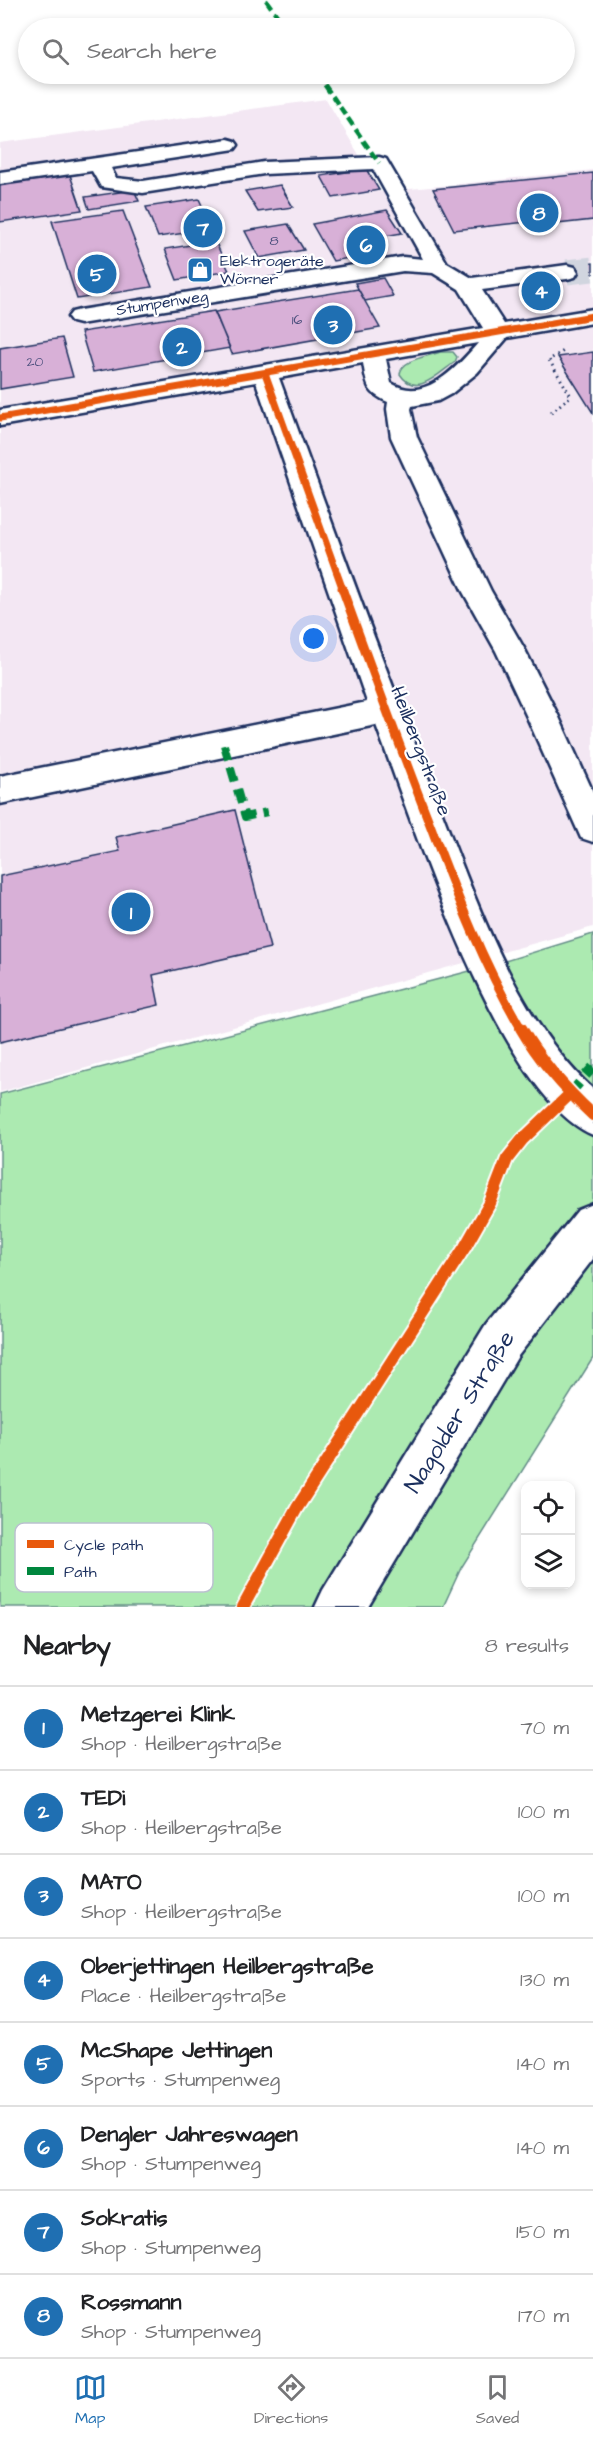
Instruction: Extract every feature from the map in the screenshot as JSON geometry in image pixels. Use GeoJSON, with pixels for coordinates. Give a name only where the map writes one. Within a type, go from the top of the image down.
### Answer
{"type":"FeatureCollection","features":[{"type":"Feature","properties":{"kind":"street"},"geometry":{"type":"LineString","coordinates":[[0,178],[228,145]]}},
{"type":"Feature","properties":{"kind":"street"},"geometry":{"type":"LineString","coordinates":[[99,164],[108,183],[143,187],[264,168],[379,163],[438,267]]}},
{"type":"Feature","properties":{"kind":"street","name":"Stumpenweg"},"geometry":{"type":"LineString","coordinates":[[80,317],[403,264],[438,267],[468,285],[498,334]]}},
{"type":"Feature","properties":{"kind":"street"},"geometry":{"type":"LineString","coordinates":[[468,285],[567,272]]}},
{"type":"Feature","properties":{"kind":"street"},"geometry":{"type":"LineString","coordinates":[[0,418],[498,334],[585,317]]}},
{"type":"Feature","properties":{"kind":"street"},"geometry":{"type":"LineString","coordinates":[[373,354],[380,387],[402,398],[424,397],[440,389],[474,364],[498,334]]}},
{"type":"Feature","properties":{"kind":"street","name":"Heilbergstraße"},"geometry":{"type":"LineString","coordinates":[[265,373],[386,711],[460,903],[506,1003],[533,1049],[570,1094],[593,1115]]}},
{"type":"Feature","properties":{"kind":"street"},"geometry":{"type":"LineString","coordinates":[[402,398],[399,409],[404,437],[477,592],[510,650],[542,715],[593,828]]}},
{"type":"Feature","properties":{"kind":"street","name":"Heilbergstraße"},"geometry":{"type":"LineString","coordinates":[[0,790],[386,711]]}},
{"type":"Feature","properties":{"kind":"street","name":"Nagolder Straße"},"geometry":{"type":"LineString","coordinates":[[340,1607],[502,1340],[593,1225]]}},
{"type":"Feature","properties":{"kind":"path"},"geometry":{"type":"LineString","coordinates":[[551,412],[570,396],[549,360],[586,337],[585,317]]}},
{"type":"Feature","properties":{"kind":"shaded area"},"geometry":{"type":"Polygon","coordinates":[[[326,99],[381,192],[593,170],[593,927],[0,1092],[0,143],[326,99]]]}},
{"type":"Feature","properties":{"kind":"green space"},"geometry":{"type":"Polygon","coordinates":[[[440,352],[453,352],[457,357],[455,362],[428,382],[413,384],[406,381],[400,374],[405,365],[410,362],[440,352]]]}},
{"type":"Feature","properties":{"kind":"green space"},"geometry":{"type":"Polygon","coordinates":[[[593,934],[593,1358],[461,1568],[443,1607],[0,1607],[0,1094],[489,966],[593,934]]]}},
{"type":"Feature","properties":{"kind":"building"},"geometry":{"type":"Polygon","coordinates":[[[366,169],[379,190],[333,198],[321,176],[366,169]]]}},
{"type":"Feature","properties":{"kind":"building"},"geometry":{"type":"Polygon","coordinates":[[[69,172],[82,210],[0,222],[0,182],[69,172]]]}},
{"type":"Feature","properties":{"kind":"building"},"geometry":{"type":"Polygon","coordinates":[[[593,173],[593,220],[530,227],[527,222],[454,230],[433,189],[593,173]]]}},
{"type":"Feature","properties":{"kind":"building"},"geometry":{"type":"Polygon","coordinates":[[[280,185],[293,207],[258,212],[245,191],[280,185]]]}},
{"type":"Feature","properties":{"kind":"building"},"geometry":{"type":"Polygon","coordinates":[[[134,190],[139,201],[89,209],[85,197],[134,190]]]}},
{"type":"Feature","properties":{"kind":"building"},"geometry":{"type":"Polygon","coordinates":[[[199,199],[213,229],[158,237],[146,207],[199,199]]]}},
{"type":"Feature","properties":{"kind":"building"},"geometry":{"type":"Polygon","coordinates":[[[387,210],[402,233],[356,241],[365,255],[333,261],[312,224],[387,210]]]}},
{"type":"Feature","properties":{"kind":"building"},"geometry":{"type":"Polygon","coordinates":[[[123,211],[152,287],[77,299],[52,221],[123,211]]]}},
{"type":"Feature","properties":{"kind":"building"},"geometry":{"type":"Polygon","coordinates":[[[288,224],[304,250],[259,258],[245,231],[288,224]]]}},
{"type":"Feature","properties":{"kind":"building"},"geometry":{"type":"Polygon","coordinates":[[[215,241],[229,271],[177,280],[165,249],[215,241]]]}},
{"type":"Feature","properties":{"kind":"building"},"geometry":{"type":"Polygon","coordinates":[[[593,263],[593,274],[570,277],[563,267],[593,263]]]}},
{"type":"Feature","properties":{"kind":"building"},"geometry":{"type":"Polygon","coordinates":[[[383,278],[393,296],[365,301],[355,283],[383,278]]]}},
{"type":"Feature","properties":{"kind":"building"},"geometry":{"type":"Polygon","coordinates":[[[358,289],[380,328],[232,354],[215,312],[358,289]]]}},
{"type":"Feature","properties":{"kind":"building"},"geometry":{"type":"Polygon","coordinates":[[[214,311],[230,348],[93,372],[81,332],[214,311]]]}},
{"type":"Feature","properties":{"kind":"building"},"geometry":{"type":"Polygon","coordinates":[[[62,338],[73,377],[0,389],[0,348],[62,338]]]}},
{"type":"Feature","properties":{"kind":"building"},"geometry":{"type":"Polygon","coordinates":[[[593,352],[593,413],[558,357],[593,352]]]}},
{"type":"Feature","properties":{"kind":"building"},"geometry":{"type":"Polygon","coordinates":[[[235,810],[270,948],[153,975],[159,1005],[0,1042],[0,876],[120,851],[116,837],[235,810]]]}},
{"type":"Feature","properties":{"kind":"tunnel"},"geometry":{"type":"LineString","coordinates":[[567,272],[593,269]]}},
{"type":"Feature","properties":{"kind":"marked path"},"geometry":{"type":"LineString","coordinates":[[266,0],[279,18]]}},
{"type":"Feature","properties":{"kind":"marked path"},"geometry":{"type":"LineString","coordinates":[[324,84],[379,163]]}},
{"type":"Feature","properties":{"kind":"marked path"},"geometry":{"type":"LineString","coordinates":[[224,745],[245,817],[267,812]]}},
{"type":"Feature","properties":{"kind":"marked path"},"geometry":{"type":"LineString","coordinates":[[566,1098],[593,1067]]}},
{"type":"Feature","properties":{"kind":"cycle path"},"geometry":{"type":"LineString","coordinates":[[0,418],[593,316]]}},
{"type":"Feature","properties":{"kind":"cycle path"},"geometry":{"type":"LineString","coordinates":[[265,373],[386,711],[460,903],[506,1003],[533,1049],[570,1094],[593,1115]]}},
{"type":"Feature","properties":{"kind":"cycle path"},"geometry":{"type":"LineString","coordinates":[[243,1607],[297,1508],[465,1247],[490,1203],[507,1159],[522,1140],[570,1094]]}},
{"type":"Feature","properties":{"kind":"place","name":"Rossmann"},"geometry":{"type":"Point","coordinates":[539,213]}},
{"type":"Feature","properties":{"kind":"place","name":"Sokratis"},"geometry":{"type":"Point","coordinates":[203,228]}},
{"type":"Feature","properties":{"kind":"place","name":"Dengler Jahreswagen"},"geometry":{"type":"Point","coordinates":[366,245]}},
{"type":"Feature","properties":{"kind":"place","name":"Elektrogeräte Wörner"},"geometry":{"type":"Point","coordinates":[200,270]}},
{"type":"Feature","properties":{"kind":"place","name":"McShape Jettingen"},"geometry":{"type":"Point","coordinates":[97,274]}},
{"type":"Feature","properties":{"kind":"place","name":"Oberjettingen Heilbergstraße"},"geometry":{"type":"Point","coordinates":[541,291]}},
{"type":"Feature","properties":{"kind":"place","name":"MATO"},"geometry":{"type":"Point","coordinates":[333,325]}},
{"type":"Feature","properties":{"kind":"place","name":"TEDi"},"geometry":{"type":"Point","coordinates":[182,347]}},
{"type":"Feature","properties":{"kind":"place","name":"Metzgerei Klink"},"geometry":{"type":"Point","coordinates":[131,912]}}]}
